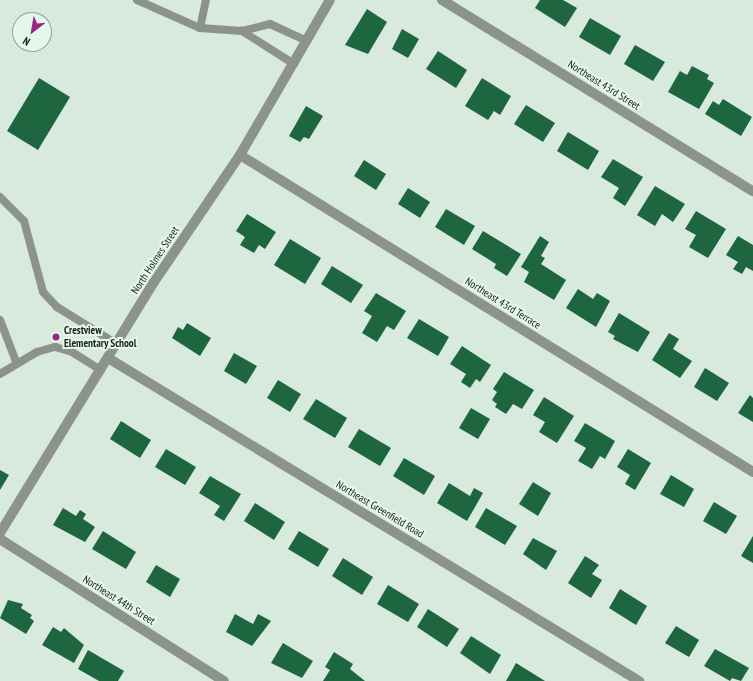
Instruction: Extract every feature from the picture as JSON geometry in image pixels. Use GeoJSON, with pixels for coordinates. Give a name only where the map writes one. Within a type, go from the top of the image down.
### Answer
{"type":"FeatureCollection","features":[{"type":"Feature","properties":{"kind":"street","name":"North Holmes Street"},"geometry":{"type":"LineString","coordinates":[[0,533],[100,370],[240,155],[330,0]]}},
{"type":"Feature","properties":{"kind":"street","name":"Northeast 43rd Street"},"geometry":{"type":"LineString","coordinates":[[442,0],[753,191]]}},
{"type":"Feature","properties":{"kind":"street","name":"Northeast 43rd Terrace"},"geometry":{"type":"LineString","coordinates":[[240,155],[753,472]]}},
{"type":"Feature","properties":{"kind":"street","name":"Northeast Greenfield Road"},"geometry":{"type":"LineString","coordinates":[[108,358],[639,681]]}},
{"type":"Feature","properties":{"kind":"street","name":"Northeast 44th Street"},"geometry":{"type":"LineString","coordinates":[[0,540],[224,681]]}},
{"type":"Feature","properties":{"kind":"lane"},"geometry":{"type":"LineString","coordinates":[[137,0],[147,2],[200,28],[242,31],[270,24],[306,41]]}},
{"type":"Feature","properties":{"kind":"lane"},"geometry":{"type":"LineString","coordinates":[[200,28],[206,0]]}},
{"type":"Feature","properties":{"kind":"lane"},"geometry":{"type":"LineString","coordinates":[[242,31],[294,64]]}},
{"type":"Feature","properties":{"kind":"lane"},"geometry":{"type":"LineString","coordinates":[[0,197],[24,221],[43,292],[57,307],[117,344]]}},
{"type":"Feature","properties":{"kind":"lane"},"geometry":{"type":"LineString","coordinates":[[0,320],[17,364]]}},
{"type":"Feature","properties":{"kind":"lane"},"geometry":{"type":"LineString","coordinates":[[0,374],[17,364],[55,347],[72,352],[100,370]]}},
{"type":"Feature","properties":{"kind":"building"},"geometry":{"type":"Polygon","coordinates":[[[540,0],[563,0],[577,8],[565,27],[535,8],[540,0]]]}},
{"type":"Feature","properties":{"kind":"building"},"geometry":{"type":"Polygon","coordinates":[[[367,9],[387,22],[368,54],[345,45],[367,9]]]}},
{"type":"Feature","properties":{"kind":"building"},"geometry":{"type":"Polygon","coordinates":[[[590,18],[621,36],[610,55],[579,37],[590,18]]]}},
{"type":"Feature","properties":{"kind":"building"},"geometry":{"type":"Polygon","coordinates":[[[402,29],[419,39],[408,58],[392,49],[402,29]]]}},
{"type":"Feature","properties":{"kind":"building"},"geometry":{"type":"Polygon","coordinates":[[[635,45],[665,62],[653,81],[624,64],[635,45]]]}},
{"type":"Feature","properties":{"kind":"building"},"geometry":{"type":"Polygon","coordinates":[[[438,51],[467,70],[456,88],[426,69],[438,51]]]}},
{"type":"Feature","properties":{"kind":"building"},"geometry":{"type":"Polygon","coordinates":[[[692,66],[709,75],[707,79],[714,83],[699,109],[668,92],[680,71],[687,75],[692,66]]]}},
{"type":"Feature","properties":{"kind":"building"},"geometry":{"type":"Polygon","coordinates":[[[39,78],[70,97],[38,150],[7,131],[39,78]]]}},
{"type":"Feature","properties":{"kind":"building"},"geometry":{"type":"Polygon","coordinates":[[[482,78],[511,96],[500,115],[494,111],[488,120],[465,106],[482,78]]]}},
{"type":"Feature","properties":{"kind":"building"},"geometry":{"type":"Polygon","coordinates":[[[723,99],[752,117],[741,136],[705,114],[713,101],[719,105],[723,99]]]}},
{"type":"Feature","properties":{"kind":"building"},"geometry":{"type":"Polygon","coordinates":[[[526,105],[555,123],[543,142],[514,124],[526,105]]]}},
{"type":"Feature","properties":{"kind":"building"},"geometry":{"type":"Polygon","coordinates":[[[306,106],[323,116],[309,139],[304,137],[300,142],[289,136],[306,106]]]}},
{"type":"Feature","properties":{"kind":"building"},"geometry":{"type":"Polygon","coordinates":[[[568,132],[599,151],[588,170],[557,151],[568,132]]]}},
{"type":"Feature","properties":{"kind":"building"},"geometry":{"type":"Polygon","coordinates":[[[613,159],[643,177],[625,206],[613,198],[619,188],[601,177],[613,159]]]}},
{"type":"Feature","properties":{"kind":"building"},"geometry":{"type":"Polygon","coordinates":[[[364,160],[386,174],[376,190],[354,176],[364,160]]]}},
{"type":"Feature","properties":{"kind":"building"},"geometry":{"type":"Polygon","coordinates":[[[655,186],[685,204],[673,222],[662,214],[655,226],[637,215],[655,186]]]}},
{"type":"Feature","properties":{"kind":"building"},"geometry":{"type":"Polygon","coordinates":[[[408,188],[430,202],[420,218],[398,204],[408,188]]]}},
{"type":"Feature","properties":{"kind":"building"},"geometry":{"type":"Polygon","coordinates":[[[446,209],[475,226],[464,245],[435,227],[446,209]]]}},
{"type":"Feature","properties":{"kind":"building"},"geometry":{"type":"Polygon","coordinates":[[[696,211],[726,229],[708,258],[689,247],[696,235],[685,229],[696,211]]]}},
{"type":"Feature","properties":{"kind":"building"},"geometry":{"type":"Polygon","coordinates":[[[247,214],[276,232],[265,249],[259,245],[254,253],[240,245],[245,237],[236,231],[247,214]]]}},
{"type":"Feature","properties":{"kind":"building"},"geometry":{"type":"Polygon","coordinates":[[[483,231],[521,254],[507,276],[494,268],[496,264],[472,249],[483,231]]]}},
{"type":"Feature","properties":{"kind":"building"},"geometry":{"type":"Polygon","coordinates":[[[540,236],[549,242],[541,256],[545,258],[541,264],[566,280],[554,300],[524,282],[529,272],[521,267],[540,236]]]}},
{"type":"Feature","properties":{"kind":"building"},"geometry":{"type":"Polygon","coordinates":[[[738,236],[753,245],[753,271],[746,267],[742,274],[733,269],[738,262],[726,255],[738,236]]]}},
{"type":"Feature","properties":{"kind":"building"},"geometry":{"type":"Polygon","coordinates":[[[290,239],[321,258],[305,284],[274,265],[290,239]]]}},
{"type":"Feature","properties":{"kind":"building"},"geometry":{"type":"Polygon","coordinates":[[[332,266],[363,285],[351,303],[321,284],[332,266]]]}},
{"type":"Feature","properties":{"kind":"building"},"geometry":{"type":"Polygon","coordinates":[[[578,289],[593,299],[597,293],[610,301],[596,327],[566,308],[578,289]]]}},
{"type":"Feature","properties":{"kind":"building"},"geometry":{"type":"Polygon","coordinates":[[[376,293],[406,311],[394,330],[387,326],[377,342],[362,333],[372,316],[364,311],[376,293]]]}},
{"type":"Feature","properties":{"kind":"building"},"geometry":{"type":"Polygon","coordinates":[[[619,313],[650,332],[638,352],[613,339],[615,336],[608,332],[619,313]]]}},
{"type":"Feature","properties":{"kind":"building"},"geometry":{"type":"Polygon","coordinates":[[[419,319],[449,337],[438,356],[407,338],[419,319]]]}},
{"type":"Feature","properties":{"kind":"building"},"geometry":{"type":"Polygon","coordinates":[[[187,323],[211,338],[200,356],[172,338],[178,327],[183,330],[187,323]]]}},
{"type":"Feature","properties":{"kind":"building"},"geometry":{"type":"Polygon","coordinates":[[[669,333],[679,339],[673,349],[692,361],[680,378],[652,360],[669,333]]]}},
{"type":"Feature","properties":{"kind":"building"},"geometry":{"type":"Polygon","coordinates":[[[462,346],[491,365],[480,382],[476,379],[470,388],[461,382],[466,374],[450,364],[462,346]]]}},
{"type":"Feature","properties":{"kind":"building"},"geometry":{"type":"Polygon","coordinates":[[[234,353],[257,366],[246,384],[224,371],[234,353]]]}},
{"type":"Feature","properties":{"kind":"building"},"geometry":{"type":"Polygon","coordinates":[[[705,368],[729,383],[717,401],[694,387],[705,368]]]}},
{"type":"Feature","properties":{"kind":"building"},"geometry":{"type":"Polygon","coordinates":[[[504,372],[534,390],[522,409],[513,404],[506,414],[495,407],[497,404],[492,400],[497,392],[493,389],[504,372]]]}},
{"type":"Feature","properties":{"kind":"building"},"geometry":{"type":"Polygon","coordinates":[[[278,380],[301,394],[290,412],[267,398],[278,380]]]}},
{"type":"Feature","properties":{"kind":"building"},"geometry":{"type":"Polygon","coordinates":[[[750,395],[753,398],[753,422],[738,413],[750,395]]]}},
{"type":"Feature","properties":{"kind":"building"},"geometry":{"type":"Polygon","coordinates":[[[544,397],[574,416],[557,443],[539,432],[545,422],[533,415],[544,397]]]}},
{"type":"Feature","properties":{"kind":"building"},"geometry":{"type":"Polygon","coordinates":[[[316,399],[347,418],[335,438],[303,419],[316,399]]]}},
{"type":"Feature","properties":{"kind":"building"},"geometry":{"type":"Polygon","coordinates":[[[471,408],[490,419],[478,439],[459,428],[471,408]]]}},
{"type":"Feature","properties":{"kind":"building"},"geometry":{"type":"Polygon","coordinates":[[[121,421],[151,440],[140,458],[110,439],[121,421]]]}},
{"type":"Feature","properties":{"kind":"building"},"geometry":{"type":"Polygon","coordinates":[[[585,423],[615,441],[605,459],[600,456],[592,469],[578,461],[586,448],[574,441],[585,423]]]}},
{"type":"Feature","properties":{"kind":"building"},"geometry":{"type":"Polygon","coordinates":[[[359,429],[391,448],[380,466],[348,447],[359,429]]]}},
{"type":"Feature","properties":{"kind":"building"},"geometry":{"type":"Polygon","coordinates":[[[166,449],[196,467],[185,485],[155,467],[166,449]]]}},
{"type":"Feature","properties":{"kind":"building"},"geometry":{"type":"Polygon","coordinates":[[[628,449],[651,463],[635,490],[625,484],[630,475],[617,467],[628,449]]]}},
{"type":"Feature","properties":{"kind":"building"},"geometry":{"type":"Polygon","coordinates":[[[404,458],[435,476],[424,495],[393,476],[404,458]]]}},
{"type":"Feature","properties":{"kind":"building"},"geometry":{"type":"Polygon","coordinates":[[[0,470],[9,475],[0,490],[0,470]]]}},
{"type":"Feature","properties":{"kind":"building"},"geometry":{"type":"Polygon","coordinates":[[[671,475],[694,489],[684,507],[660,494],[671,475]]]}},
{"type":"Feature","properties":{"kind":"building"},"geometry":{"type":"Polygon","coordinates":[[[210,476],[241,494],[224,521],[214,515],[220,506],[199,493],[210,476]]]}},
{"type":"Feature","properties":{"kind":"building"},"geometry":{"type":"Polygon","coordinates":[[[533,482],[551,493],[538,516],[519,504],[533,482]]]}},
{"type":"Feature","properties":{"kind":"building"},"geometry":{"type":"Polygon","coordinates":[[[449,483],[470,496],[474,488],[483,493],[467,521],[437,503],[449,483]]]}},
{"type":"Feature","properties":{"kind":"building"},"geometry":{"type":"Polygon","coordinates":[[[714,502],[737,516],[726,534],[703,521],[714,502]]]}},
{"type":"Feature","properties":{"kind":"building"},"geometry":{"type":"Polygon","coordinates":[[[255,503],[285,522],[274,540],[244,521],[255,503]]]}},
{"type":"Feature","properties":{"kind":"building"},"geometry":{"type":"Polygon","coordinates":[[[63,508],[76,516],[80,510],[86,514],[83,519],[95,527],[85,542],[53,525],[63,508]]]}},
{"type":"Feature","properties":{"kind":"building"},"geometry":{"type":"Polygon","coordinates":[[[486,508],[517,526],[505,545],[475,527],[486,508]]]}},
{"type":"Feature","properties":{"kind":"building"},"geometry":{"type":"Polygon","coordinates":[[[103,531],[136,552],[126,569],[92,549],[103,531]]]}},
{"type":"Feature","properties":{"kind":"building"},"geometry":{"type":"Polygon","coordinates":[[[299,531],[329,549],[318,567],[288,549],[299,531]]]}},
{"type":"Feature","properties":{"kind":"building"},"geometry":{"type":"Polygon","coordinates":[[[753,536],[753,563],[741,556],[753,536]]]}},
{"type":"Feature","properties":{"kind":"building"},"geometry":{"type":"Polygon","coordinates":[[[533,538],[557,551],[546,570],[523,554],[533,538]]]}},
{"type":"Feature","properties":{"kind":"building"},"geometry":{"type":"Polygon","coordinates":[[[585,556],[599,565],[592,574],[602,580],[591,598],[568,583],[585,556]]]}},
{"type":"Feature","properties":{"kind":"building"},"geometry":{"type":"Polygon","coordinates":[[[343,558],[373,577],[362,595],[332,576],[343,558]]]}},
{"type":"Feature","properties":{"kind":"building"},"geometry":{"type":"Polygon","coordinates":[[[156,565],[180,579],[170,597],[146,582],[156,565]]]}},
{"type":"Feature","properties":{"kind":"building"},"geometry":{"type":"Polygon","coordinates":[[[388,585],[419,604],[408,622],[377,604],[388,585]]]}},
{"type":"Feature","properties":{"kind":"building"},"geometry":{"type":"Polygon","coordinates":[[[620,589],[647,606],[636,625],[609,608],[620,589]]]}},
{"type":"Feature","properties":{"kind":"building"},"geometry":{"type":"Polygon","coordinates":[[[8,600],[23,604],[21,608],[32,615],[30,618],[34,621],[26,634],[0,618],[8,600]]]}},
{"type":"Feature","properties":{"kind":"building"},"geometry":{"type":"Polygon","coordinates":[[[428,609],[459,629],[447,647],[417,627],[428,609]]]}},
{"type":"Feature","properties":{"kind":"building"},"geometry":{"type":"Polygon","coordinates":[[[235,614],[253,624],[258,614],[271,621],[252,646],[226,632],[235,614]]]}},
{"type":"Feature","properties":{"kind":"building"},"geometry":{"type":"Polygon","coordinates":[[[676,626],[699,640],[689,657],[665,643],[676,626]]]}},
{"type":"Feature","properties":{"kind":"building"},"geometry":{"type":"Polygon","coordinates":[[[53,627],[61,632],[64,628],[84,645],[74,663],[42,645],[53,627]]]}},
{"type":"Feature","properties":{"kind":"building"},"geometry":{"type":"Polygon","coordinates":[[[471,636],[501,655],[490,674],[460,653],[471,636]]]}},
{"type":"Feature","properties":{"kind":"building"},"geometry":{"type":"Polygon","coordinates":[[[283,643],[313,661],[302,678],[271,663],[283,643]]]}},
{"type":"Feature","properties":{"kind":"building"},"geometry":{"type":"Polygon","coordinates":[[[715,649],[749,668],[741,681],[732,678],[730,681],[704,666],[715,649]]]}},
{"type":"Feature","properties":{"kind":"building"},"geometry":{"type":"Polygon","coordinates":[[[88,650],[124,671],[118,681],[99,681],[78,669],[88,650]]]}},
{"type":"Feature","properties":{"kind":"building"},"geometry":{"type":"Polygon","coordinates":[[[334,652],[353,664],[350,669],[365,681],[323,681],[330,670],[325,667],[334,652]]]}},
{"type":"Feature","properties":{"kind":"building"},"geometry":{"type":"Polygon","coordinates":[[[516,663],[545,681],[506,681],[516,663]]]}},
{"type":"Feature","properties":{"kind":"place","name":"Crestview Elementary School"},"geometry":{"type":"Point","coordinates":[56,337]}}]}
